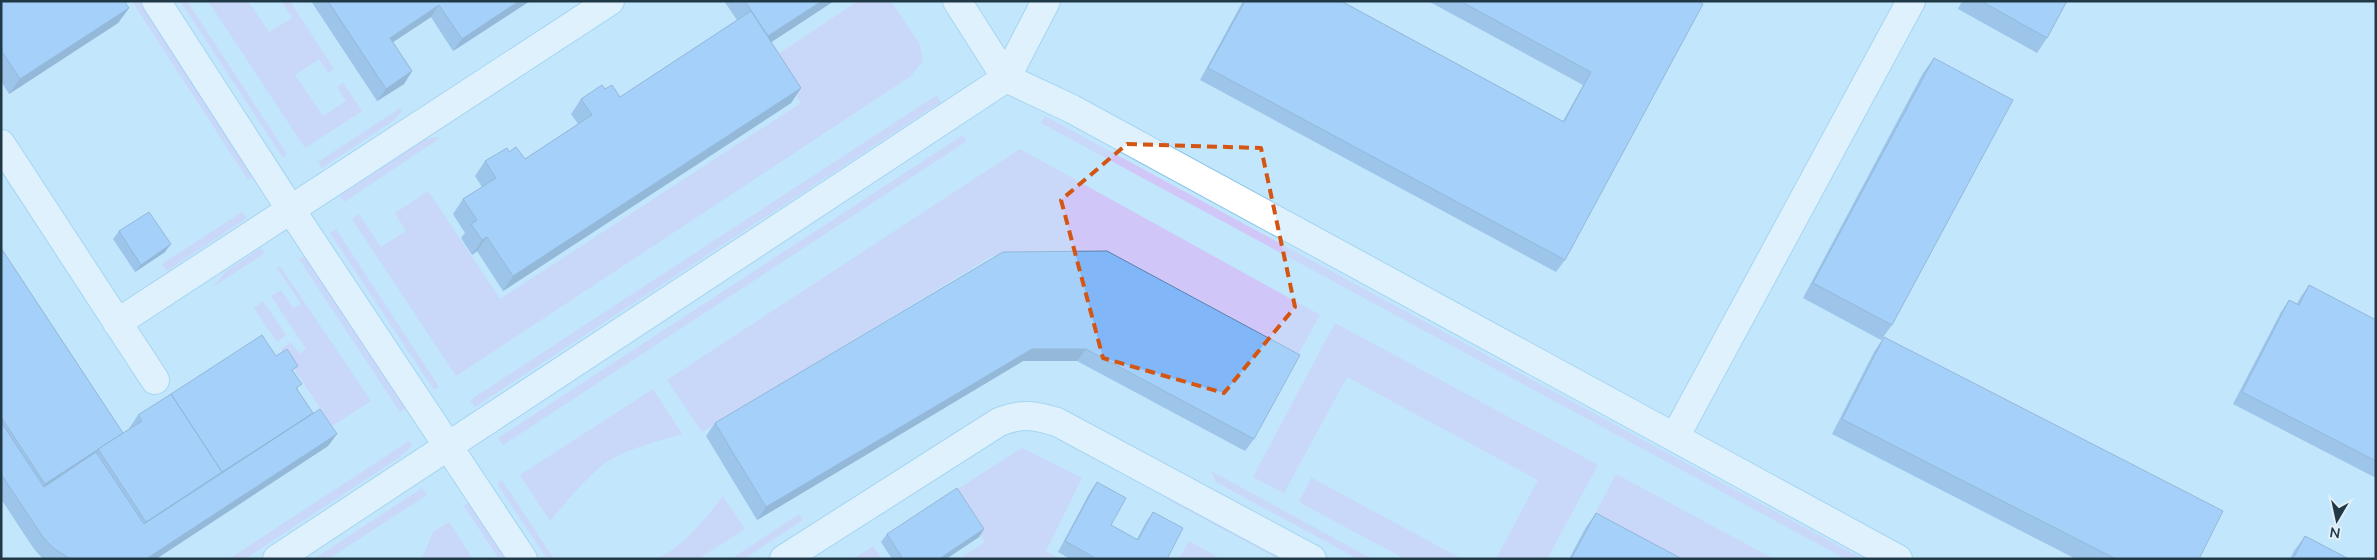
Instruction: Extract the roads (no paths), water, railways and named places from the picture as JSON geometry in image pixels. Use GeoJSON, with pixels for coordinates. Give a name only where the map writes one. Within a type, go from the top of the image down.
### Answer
{"type":"FeatureCollection","features":[{"type":"Feature","properties":{"kind":"street"},"geometry":{"type":"LineString","coordinates":[[156,1],[523,559]]}},
{"type":"Feature","properties":{"kind":"street"},"geometry":{"type":"LineString","coordinates":[[118,323],[610,1]]}},
{"type":"Feature","properties":{"kind":"street"},"geometry":{"type":"LineString","coordinates":[[957,1],[1006,78],[1072,109],[1898,559]]}},
{"type":"Feature","properties":{"kind":"street"},"geometry":{"type":"LineString","coordinates":[[277,559],[1006,78],[1046,1]]}},
{"type":"Feature","properties":{"kind":"street"},"geometry":{"type":"LineString","coordinates":[[1675,437],[1911,1]]}},
{"type":"Feature","properties":{"kind":"street"},"geometry":{"type":"LineString","coordinates":[[1,144],[155,380]]}},
{"type":"Feature","properties":{"kind":"street"},"geometry":{"type":"LineString","coordinates":[[784,559],[999,422],[1014,416],[1034,415],[1057,422],[1312,559]]}}]}
